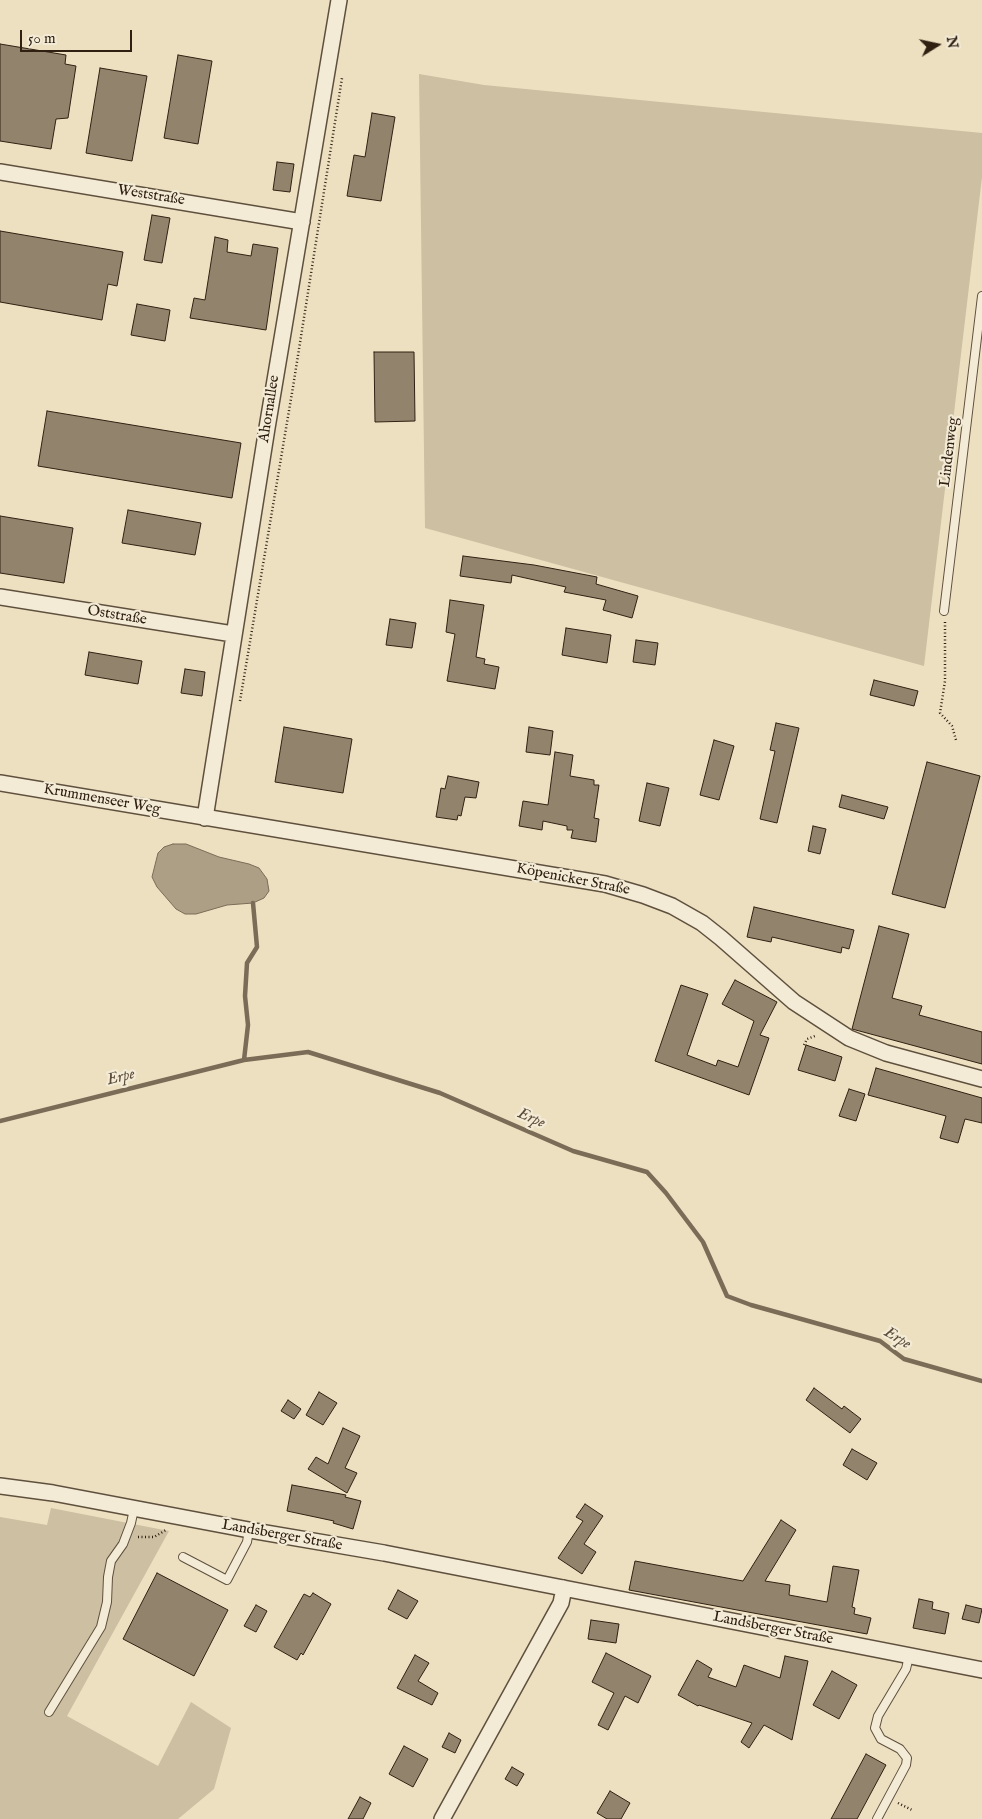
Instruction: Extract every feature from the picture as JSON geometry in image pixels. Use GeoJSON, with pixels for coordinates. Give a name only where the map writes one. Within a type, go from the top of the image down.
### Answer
{"type":"FeatureCollection","features":[{"type":"Feature","properties":{"kind":"street","name":"Ahornallee"},"geometry":{"type":"LineString","coordinates":[[204,818],[339,0]]}},
{"type":"Feature","properties":{"kind":"street","name":"Weststraße"},"geometry":{"type":"LineString","coordinates":[[0,172],[302,222]]}},
{"type":"Feature","properties":{"kind":"street","name":"Oststraße"},"geometry":{"type":"LineString","coordinates":[[0,597],[233,634]]}},
{"type":"Feature","properties":{"kind":"street","name":"Krummenseer Weg"},"geometry":{"type":"LineString","coordinates":[[0,783],[204,818]]}},
{"type":"Feature","properties":{"kind":"street","name":"Köpenicker Straße"},"geometry":{"type":"LineString","coordinates":[[204,818],[344,839],[604,884],[643,895],[672,906],[702,923],[722,938],[794,1002],[849,1038],[886,1053],[982,1079]]}},
{"type":"Feature","properties":{"kind":"street","name":"Landsberger Straße"},"geometry":{"type":"LineString","coordinates":[[0,1486],[53,1493],[384,1553],[982,1670]]}},
{"type":"Feature","properties":{"kind":"street"},"geometry":{"type":"LineString","coordinates":[[442,1819],[561,1603],[564,1588]]}},
{"type":"Feature","properties":{"kind":"lane","name":"Lindenweg"},"geometry":{"type":"LineString","coordinates":[[944,611],[982,296]]}},
{"type":"Feature","properties":{"kind":"lane"},"geometry":{"type":"LineString","coordinates":[[49,1712],[101,1627],[107,1602],[111,1561],[123,1544],[134,1509]]}},
{"type":"Feature","properties":{"kind":"lane"},"geometry":{"type":"LineString","coordinates":[[183,1557],[227,1580],[248,1542],[249,1530]]}},
{"type":"Feature","properties":{"kind":"lane"},"geometry":{"type":"LineString","coordinates":[[877,1819],[906,1765],[907,1758],[900,1749],[881,1739],[875,1728],[878,1716],[906,1669],[909,1656]]}},
{"type":"Feature","properties":{"kind":"path"},"geometry":{"type":"LineString","coordinates":[[240,706],[342,80],[341,73]]}},
{"type":"Feature","properties":{"kind":"path"},"geometry":{"type":"LineString","coordinates":[[944,611],[945,681],[940,713],[952,726],[956,740]]}},
{"type":"Feature","properties":{"kind":"path"},"geometry":{"type":"LineString","coordinates":[[804,1045],[807,1039],[815,1036]]}},
{"type":"Feature","properties":{"kind":"path"},"geometry":{"type":"LineString","coordinates":[[127,1534],[138,1537],[154,1536],[171,1528],[179,1517]]}},
{"type":"Feature","properties":{"kind":"path"},"geometry":{"type":"LineString","coordinates":[[889,1798],[912,1810]]}},
{"type":"Feature","properties":{"kind":"shaded area"},"geometry":{"type":"Polygon","coordinates":[[[419,74],[484,85],[982,133],[982,177],[924,666],[425,528],[419,74]]]}},
{"type":"Feature","properties":{"kind":"shaded area"},"geometry":{"type":"Polygon","coordinates":[[[173,844],[186,844],[219,857],[259,868],[267,879],[269,891],[264,898],[253,903],[227,905],[196,914],[185,914],[176,909],[157,887],[152,877],[158,853],[164,847],[173,844]]]}},
{"type":"Feature","properties":{"kind":"shaded area"},"geometry":{"type":"Polygon","coordinates":[[[51,1508],[169,1531],[67,1716],[158,1766],[191,1702],[231,1728],[214,1789],[178,1819],[0,1819],[0,1517],[47,1525],[51,1508]]]}},
{"type":"Feature","properties":{"kind":"building"},"geometry":{"type":"Polygon","coordinates":[[[0,44],[66,55],[65,64],[76,66],[68,118],[56,119],[51,149],[0,141],[0,44]]]}},
{"type":"Feature","properties":{"kind":"building"},"geometry":{"type":"Polygon","coordinates":[[[178,55],[212,61],[198,144],[164,138],[178,55]]]}},
{"type":"Feature","properties":{"kind":"building"},"geometry":{"type":"Polygon","coordinates":[[[100,68],[147,76],[132,161],[86,153],[100,68]]]}},
{"type":"Feature","properties":{"kind":"building"},"geometry":{"type":"Polygon","coordinates":[[[372,113],[395,117],[381,201],[347,196],[354,155],[365,157],[372,113]]]}},
{"type":"Feature","properties":{"kind":"building"},"geometry":{"type":"Polygon","coordinates":[[[277,162],[294,164],[290,192],[273,190],[277,162]]]}},
{"type":"Feature","properties":{"kind":"building"},"geometry":{"type":"Polygon","coordinates":[[[152,215],[170,218],[162,263],[144,260],[152,215]]]}},
{"type":"Feature","properties":{"kind":"building"},"geometry":{"type":"Polygon","coordinates":[[[0,231],[123,252],[117,286],[108,284],[102,320],[0,302],[0,231]]]}},
{"type":"Feature","properties":{"kind":"building"},"geometry":{"type":"Polygon","coordinates":[[[215,237],[228,240],[227,252],[251,256],[253,244],[278,248],[266,330],[190,318],[194,298],[205,300],[215,237]]]}},
{"type":"Feature","properties":{"kind":"building"},"geometry":{"type":"Polygon","coordinates":[[[137,304],[170,310],[165,341],[131,335],[137,304]]]}},
{"type":"Feature","properties":{"kind":"building"},"geometry":{"type":"Polygon","coordinates":[[[374,352],[414,352],[415,421],[375,422],[374,352]]]}},
{"type":"Feature","properties":{"kind":"building"},"geometry":{"type":"Polygon","coordinates":[[[47,411],[241,443],[232,498],[38,466],[47,411]]]}},
{"type":"Feature","properties":{"kind":"building"},"geometry":{"type":"Polygon","coordinates":[[[128,510],[201,523],[195,555],[122,543],[128,510]]]}},
{"type":"Feature","properties":{"kind":"building"},"geometry":{"type":"Polygon","coordinates":[[[0,516],[73,528],[64,583],[0,573],[0,516]]]}},
{"type":"Feature","properties":{"kind":"building"},"geometry":{"type":"Polygon","coordinates":[[[463,556],[534,565],[597,577],[596,584],[638,596],[632,618],[603,610],[606,600],[564,592],[566,587],[512,575],[511,583],[460,576],[463,556]]]}},
{"type":"Feature","properties":{"kind":"building"},"geometry":{"type":"Polygon","coordinates":[[[450,600],[484,605],[476,657],[485,659],[484,664],[499,667],[495,689],[447,681],[455,634],[446,632],[450,600]]]}},
{"type":"Feature","properties":{"kind":"building"},"geometry":{"type":"Polygon","coordinates":[[[390,619],[416,623],[412,648],[386,645],[390,619]]]}},
{"type":"Feature","properties":{"kind":"building"},"geometry":{"type":"Polygon","coordinates":[[[566,628],[611,635],[607,663],[562,655],[566,628]]]}},
{"type":"Feature","properties":{"kind":"building"},"geometry":{"type":"Polygon","coordinates":[[[636,640],[658,643],[655,665],[633,662],[636,640]]]}},
{"type":"Feature","properties":{"kind":"building"},"geometry":{"type":"Polygon","coordinates":[[[89,652],[142,661],[138,684],[85,675],[89,652]]]}},
{"type":"Feature","properties":{"kind":"building"},"geometry":{"type":"Polygon","coordinates":[[[185,669],[205,672],[202,696],[181,693],[185,669]]]}},
{"type":"Feature","properties":{"kind":"building"},"geometry":{"type":"Polygon","coordinates":[[[874,680],[918,691],[914,706],[870,695],[874,680]]]}},
{"type":"Feature","properties":{"kind":"building"},"geometry":{"type":"Polygon","coordinates":[[[776,723],[799,728],[777,823],[760,819],[775,751],[770,750],[776,723]]]}},
{"type":"Feature","properties":{"kind":"building"},"geometry":{"type":"Polygon","coordinates":[[[284,727],[352,739],[343,793],[275,782],[284,727]]]}},
{"type":"Feature","properties":{"kind":"building"},"geometry":{"type":"Polygon","coordinates":[[[529,727],[553,731],[550,755],[526,752],[529,727]]]}},
{"type":"Feature","properties":{"kind":"building"},"geometry":{"type":"Polygon","coordinates":[[[714,740],[734,746],[719,800],[700,795],[714,740]]]}},
{"type":"Feature","properties":{"kind":"building"},"geometry":{"type":"Polygon","coordinates":[[[555,752],[573,755],[570,776],[594,780],[594,785],[599,785],[594,818],[599,819],[596,842],[571,838],[573,830],[567,830],[567,826],[543,821],[542,830],[519,826],[523,801],[548,805],[555,752]]]}},
{"type":"Feature","properties":{"kind":"building"},"geometry":{"type":"Polygon","coordinates":[[[927,762],[980,776],[945,908],[892,894],[927,762]]]}},
{"type":"Feature","properties":{"kind":"building"},"geometry":{"type":"Polygon","coordinates":[[[448,776],[479,782],[476,798],[465,797],[461,816],[458,815],[457,820],[436,817],[441,788],[445,789],[448,776]]]}},
{"type":"Feature","properties":{"kind":"building"},"geometry":{"type":"Polygon","coordinates":[[[647,783],[669,788],[660,826],[639,821],[647,783]]]}},
{"type":"Feature","properties":{"kind":"building"},"geometry":{"type":"Polygon","coordinates":[[[842,795],[888,807],[884,819],[839,807],[842,795]]]}},
{"type":"Feature","properties":{"kind":"building"},"geometry":{"type":"Polygon","coordinates":[[[813,826],[826,829],[820,854],[808,851],[813,826]]]}},
{"type":"Feature","properties":{"kind":"building"},"geometry":{"type":"Polygon","coordinates":[[[754,907],[854,930],[849,949],[842,947],[841,953],[772,937],[771,942],[747,937],[754,907]]]}},
{"type":"Feature","properties":{"kind":"building"},"geometry":{"type":"Polygon","coordinates":[[[879,926],[909,934],[892,998],[922,1006],[919,1015],[982,1032],[982,1064],[852,1029],[879,926]]]}},
{"type":"Feature","properties":{"kind":"building"},"geometry":{"type":"Polygon","coordinates":[[[735,980],[777,1002],[760,1035],[769,1038],[749,1095],[655,1061],[681,985],[708,994],[687,1055],[716,1066],[718,1060],[738,1067],[754,1021],[722,1004],[735,980]]]}},
{"type":"Feature","properties":{"kind":"building"},"geometry":{"type":"Polygon","coordinates":[[[806,1045],[842,1057],[835,1081],[798,1070],[806,1045]]]}},
{"type":"Feature","properties":{"kind":"building"},"geometry":{"type":"Polygon","coordinates":[[[876,1068],[982,1098],[982,1123],[965,1119],[958,1143],[940,1138],[946,1116],[868,1095],[876,1068]]]}},
{"type":"Feature","properties":{"kind":"building"},"geometry":{"type":"Polygon","coordinates":[[[849,1089],[865,1094],[856,1121],[839,1116],[849,1089]]]}},
{"type":"Feature","properties":{"kind":"building"},"geometry":{"type":"Polygon","coordinates":[[[814,1388],[842,1409],[844,1406],[861,1419],[850,1433],[806,1400],[814,1388]]]}},
{"type":"Feature","properties":{"kind":"building"},"geometry":{"type":"Polygon","coordinates":[[[319,1392],[337,1403],[323,1425],[306,1415],[319,1392]]]}},
{"type":"Feature","properties":{"kind":"building"},"geometry":{"type":"Polygon","coordinates":[[[288,1400],[301,1409],[294,1419],[281,1411],[288,1400]]]}},
{"type":"Feature","properties":{"kind":"building"},"geometry":{"type":"Polygon","coordinates":[[[343,1428],[360,1436],[345,1468],[357,1473],[347,1493],[308,1469],[316,1457],[328,1464],[343,1428]]]}},
{"type":"Feature","properties":{"kind":"building"},"geometry":{"type":"Polygon","coordinates":[[[852,1449],[877,1463],[867,1480],[843,1465],[852,1449]]]}},
{"type":"Feature","properties":{"kind":"building"},"geometry":{"type":"Polygon","coordinates":[[[292,1485],[346,1495],[345,1497],[361,1501],[353,1529],[333,1523],[334,1521],[287,1511],[292,1485]]]}},
{"type":"Feature","properties":{"kind":"building"},"geometry":{"type":"Polygon","coordinates":[[[585,1504],[603,1516],[584,1544],[596,1552],[582,1574],[558,1558],[583,1521],[576,1517],[585,1504]]]}},
{"type":"Feature","properties":{"kind":"building"},"geometry":{"type":"Polygon","coordinates":[[[781,1520],[796,1530],[765,1581],[790,1585],[789,1595],[827,1602],[833,1566],[859,1570],[852,1607],[855,1608],[854,1614],[871,1618],[867,1634],[629,1590],[635,1561],[743,1581],[781,1520]]]}},
{"type":"Feature","properties":{"kind":"building"},"geometry":{"type":"Polygon","coordinates":[[[157,1573],[228,1610],[194,1676],[123,1639],[157,1573]]]}},
{"type":"Feature","properties":{"kind":"building"},"geometry":{"type":"Polygon","coordinates":[[[398,1590],[418,1601],[407,1619],[388,1609],[398,1590]]]}},
{"type":"Feature","properties":{"kind":"building"},"geometry":{"type":"Polygon","coordinates":[[[313,1593],[331,1604],[303,1655],[301,1653],[297,1660],[274,1647],[304,1594],[310,1597],[313,1593]]]}},
{"type":"Feature","properties":{"kind":"building"},"geometry":{"type":"Polygon","coordinates":[[[919,1599],[933,1602],[932,1609],[949,1613],[945,1634],[913,1628],[919,1599]]]}},
{"type":"Feature","properties":{"kind":"building"},"geometry":{"type":"Polygon","coordinates":[[[256,1605],[267,1611],[256,1632],[244,1626],[256,1605]]]}},
{"type":"Feature","properties":{"kind":"building"},"geometry":{"type":"Polygon","coordinates":[[[966,1605],[982,1609],[979,1623],[962,1619],[966,1605]]]}},
{"type":"Feature","properties":{"kind":"building"},"geometry":{"type":"Polygon","coordinates":[[[591,1620],[619,1624],[616,1643],[588,1639],[591,1620]]]}},
{"type":"Feature","properties":{"kind":"building"},"geometry":{"type":"Polygon","coordinates":[[[606,1653],[651,1676],[638,1703],[625,1696],[608,1730],[598,1725],[614,1693],[592,1682],[606,1653]]]}},
{"type":"Feature","properties":{"kind":"building"},"geometry":{"type":"Polygon","coordinates":[[[415,1655],[429,1663],[418,1681],[438,1693],[432,1705],[397,1688],[415,1655]]]}},
{"type":"Feature","properties":{"kind":"building"},"geometry":{"type":"Polygon","coordinates":[[[785,1656],[808,1661],[792,1740],[764,1725],[749,1748],[741,1742],[752,1723],[698,1706],[678,1695],[697,1660],[712,1669],[708,1677],[736,1687],[744,1665],[780,1678],[785,1656]]]}},
{"type":"Feature","properties":{"kind":"building"},"geometry":{"type":"Polygon","coordinates":[[[832,1671],[857,1685],[839,1719],[813,1705],[832,1671]]]}},
{"type":"Feature","properties":{"kind":"building"},"geometry":{"type":"Polygon","coordinates":[[[449,1733],[461,1740],[455,1753],[442,1747],[449,1733]]]}},
{"type":"Feature","properties":{"kind":"building"},"geometry":{"type":"Polygon","coordinates":[[[404,1746],[428,1759],[413,1787],[389,1774],[404,1746]]]}},
{"type":"Feature","properties":{"kind":"building"},"geometry":{"type":"Polygon","coordinates":[[[866,1754],[886,1765],[857,1819],[831,1819],[866,1754]]]}},
{"type":"Feature","properties":{"kind":"building"},"geometry":{"type":"Polygon","coordinates":[[[512,1767],[524,1774],[517,1786],[505,1779],[512,1767]]]}},
{"type":"Feature","properties":{"kind":"building"},"geometry":{"type":"Polygon","coordinates":[[[610,1791],[630,1803],[621,1819],[607,1819],[597,1813],[610,1791]]]}},
{"type":"Feature","properties":{"kind":"building"},"geometry":{"type":"Polygon","coordinates":[[[360,1797],[371,1803],[363,1819],[348,1819],[360,1797]]]}},
{"type":"Feature","properties":{"kind":"waterway"},"geometry":{"type":"LineString","coordinates":[[244,1060],[248,1025],[245,996],[247,963],[257,947],[253,903]]}},
{"type":"Feature","properties":{"kind":"waterway","name":"Erpe"},"geometry":{"type":"LineString","coordinates":[[0,1121],[244,1060],[308,1052],[440,1093],[573,1151],[647,1172],[666,1193],[703,1242],[727,1296],[751,1305],[880,1341],[904,1359],[982,1381]]}}]}
